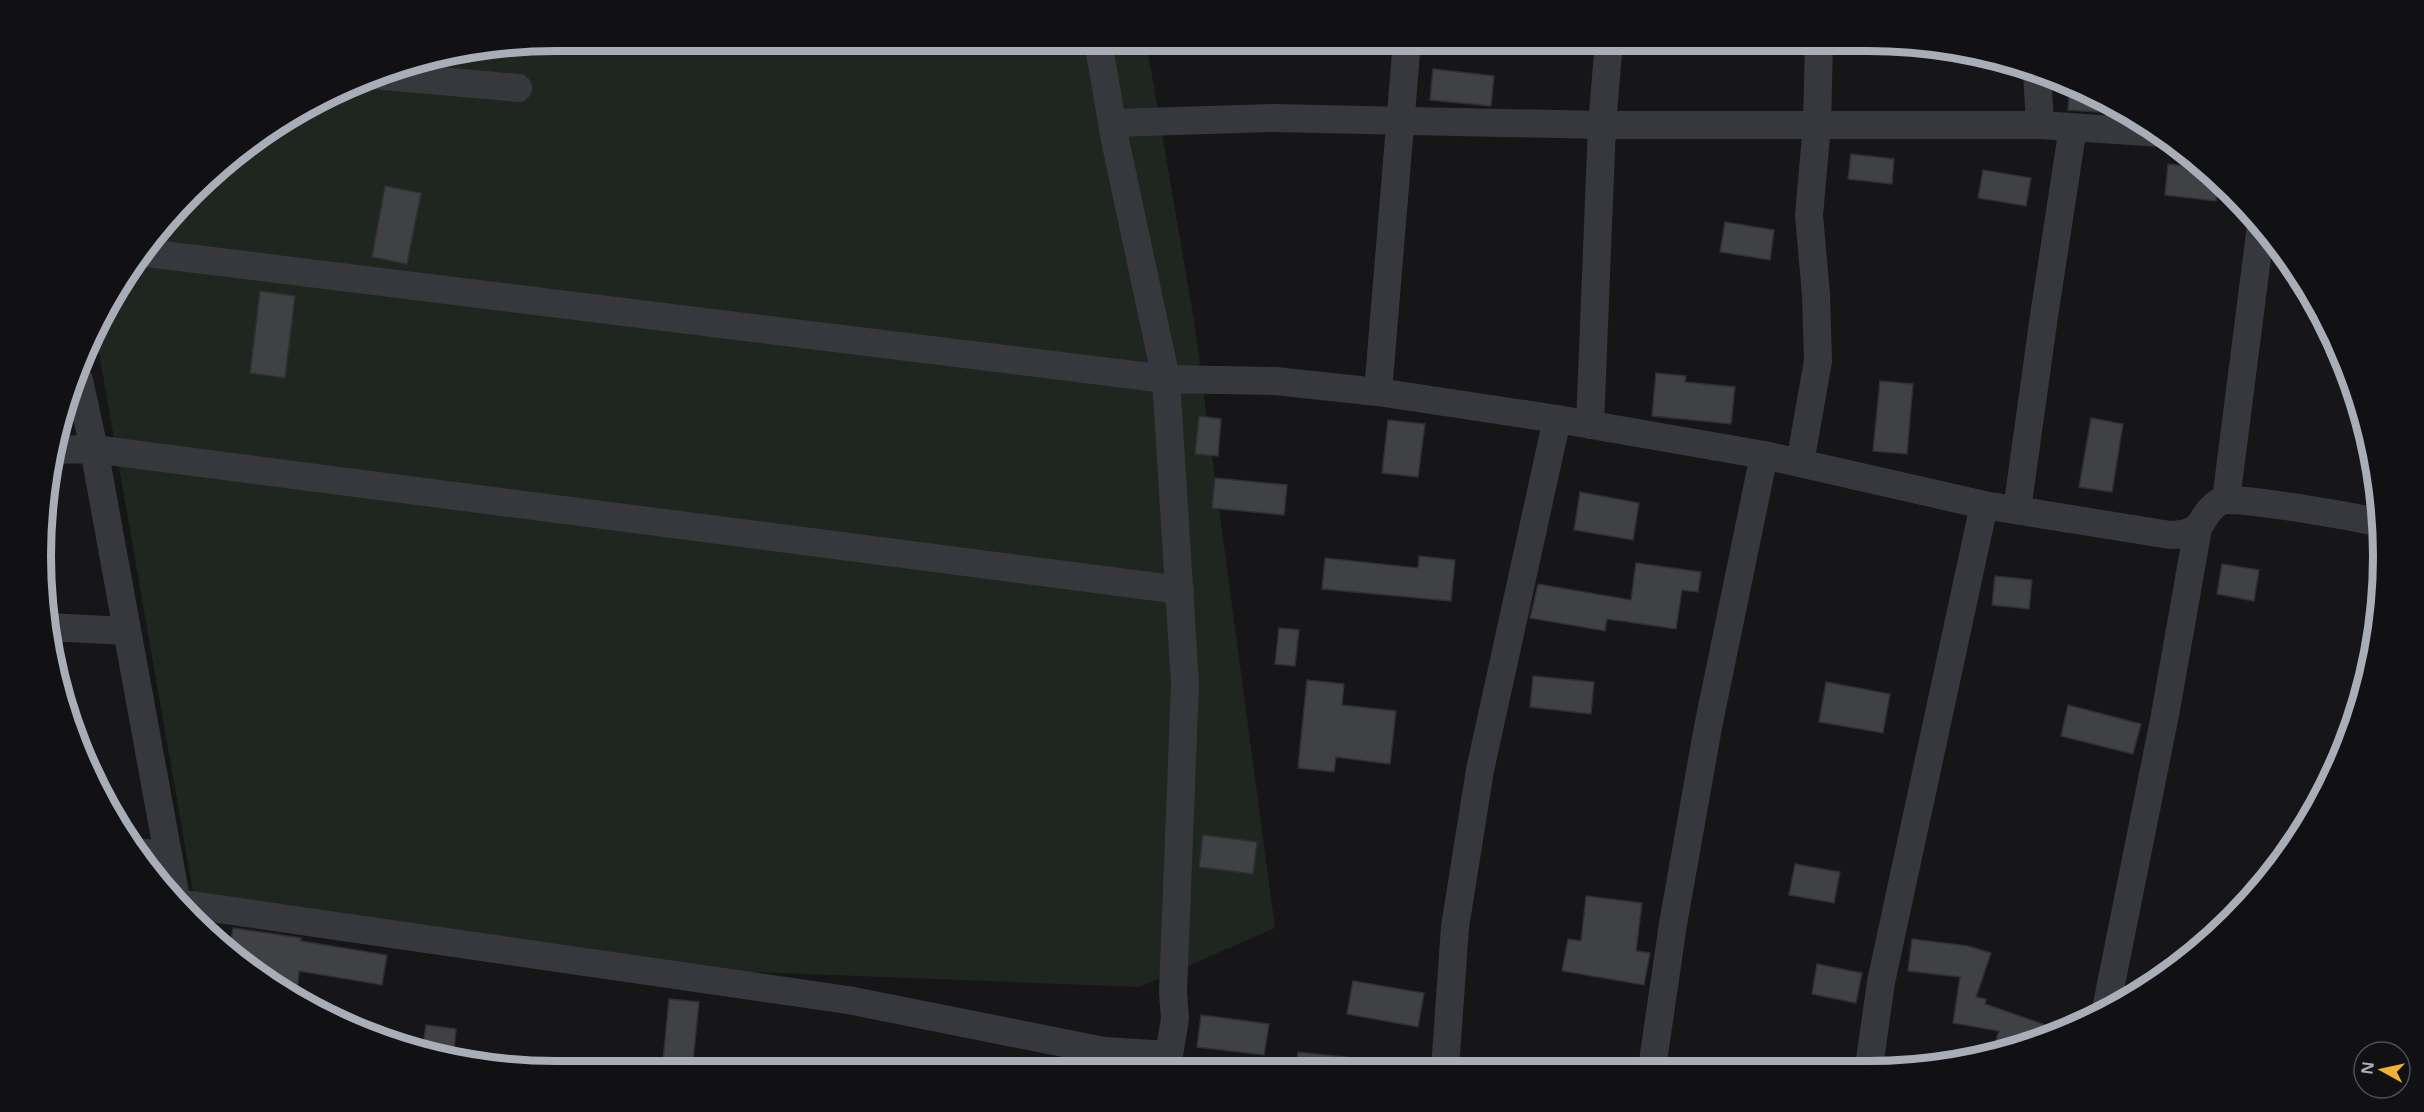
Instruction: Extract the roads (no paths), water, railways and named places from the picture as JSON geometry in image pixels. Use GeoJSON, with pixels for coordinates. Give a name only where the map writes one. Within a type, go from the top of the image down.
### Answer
{"type":"FeatureCollection","features":[{"type":"Feature","properties":{"kind":"street"},"geometry":{"type":"LineString","coordinates":[[1100,51],[1112,123],[1166,379],[1185,684],[1173,992],[1175,1019],[1169,1061]]}},
{"type":"Feature","properties":{"kind":"street"},"geometry":{"type":"LineString","coordinates":[[1378,392],[1406,51]]}},
{"type":"Feature","properties":{"kind":"street"},"geometry":{"type":"LineString","coordinates":[[1590,425],[1602,125],[1608,51]]}},
{"type":"Feature","properties":{"kind":"street"},"geometry":{"type":"LineString","coordinates":[[1800,463],[1818,361],[1816,295],[1809,215],[1817,125],[1819,51]]}},
{"type":"Feature","properties":{"kind":"street"},"geometry":{"type":"LineString","coordinates":[[397,77],[518,88]]}},
{"type":"Feature","properties":{"kind":"street"},"geometry":{"type":"LineString","coordinates":[[2038,81],[2040,125]]}},
{"type":"Feature","properties":{"kind":"street"},"geometry":{"type":"LineString","coordinates":[[1112,123],[1273,118],[1401,119],[1602,125],[2040,125],[2143,133]]}},
{"type":"Feature","properties":{"kind":"street"},"geometry":{"type":"LineString","coordinates":[[2017,510],[2073,127]]}},
{"type":"Feature","properties":{"kind":"street"},"geometry":{"type":"LineString","coordinates":[[2226,500],[2260,237]]}},
{"type":"Feature","properties":{"kind":"street"},"geometry":{"type":"LineString","coordinates":[[152,254],[1166,379],[1275,381],[1378,392],[1557,419],[1764,455],[1984,505],[2170,535],[2187,534],[2198,528],[2213,508],[2226,500],[2299,508],[2372,521]]}},
{"type":"Feature","properties":{"kind":"street"},"geometry":{"type":"LineString","coordinates":[[81,387],[127,631],[155,854],[168,879]]}},
{"type":"Feature","properties":{"kind":"street"},"geometry":{"type":"LineString","coordinates":[[1446,1061],[1455,927],[1480,770],[1557,419]]}},
{"type":"Feature","properties":{"kind":"street"},"geometry":{"type":"LineString","coordinates":[[63,450],[94,449],[1180,590]]}},
{"type":"Feature","properties":{"kind":"street"},"geometry":{"type":"LineString","coordinates":[[1653,1061],[1673,924],[1708,727],[1764,455]]}},
{"type":"Feature","properties":{"kind":"street"},"geometry":{"type":"LineString","coordinates":[[1870,1061],[1881,982],[1984,505]]}},
{"type":"Feature","properties":{"kind":"street"},"geometry":{"type":"LineString","coordinates":[[2108,1000],[2165,715],[2198,528]]}},
{"type":"Feature","properties":{"kind":"street"},"geometry":{"type":"LineString","coordinates":[[56,627],[127,631]]}},
{"type":"Feature","properties":{"kind":"street"},"geometry":{"type":"LineString","coordinates":[[191,905],[848,1000],[1163,1061]]}}]}
